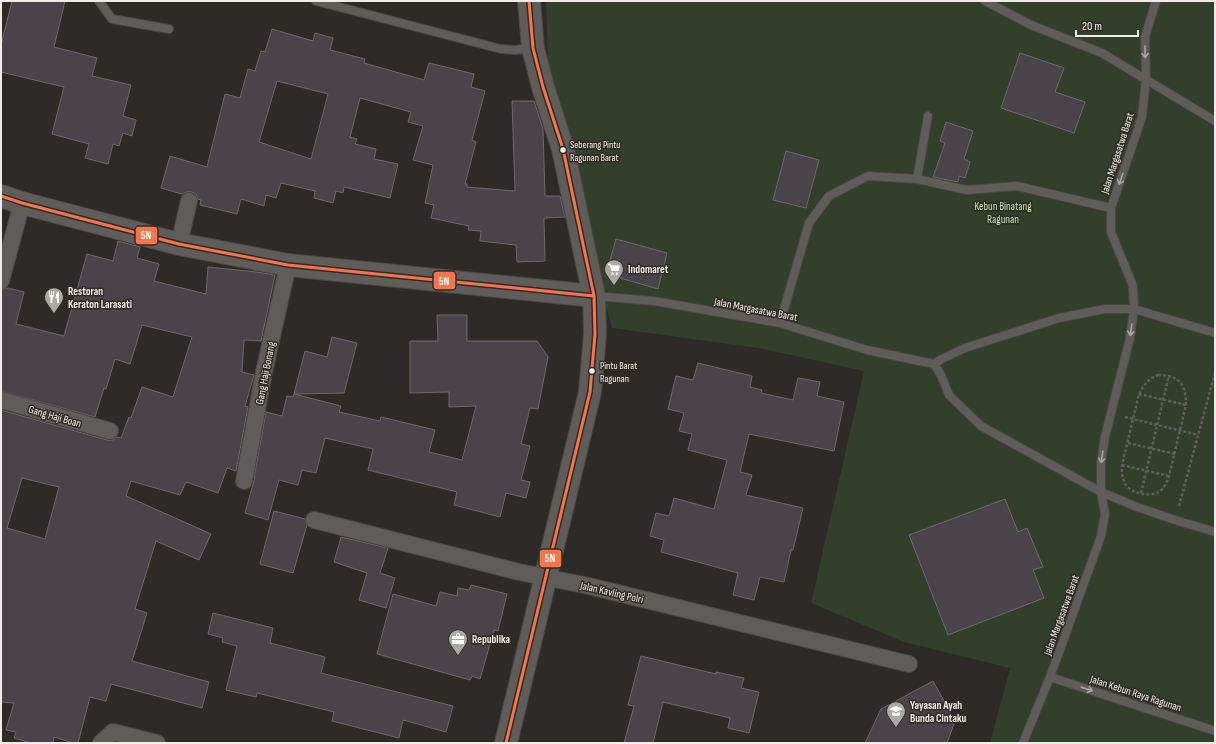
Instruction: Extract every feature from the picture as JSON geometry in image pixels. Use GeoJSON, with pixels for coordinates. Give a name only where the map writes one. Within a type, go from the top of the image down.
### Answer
{"type":"FeatureCollection","features":[{"type":"Feature","properties":{"kind":"main road"},"geometry":{"type":"LineString","coordinates":[[506,743],[590,392],[595,334],[594,296],[563,149],[543,87],[533,48],[529,1]]}},
{"type":"Feature","properties":{"kind":"main road"},"geometry":{"type":"LineString","coordinates":[[1,196],[22,203],[179,244],[288,265],[594,296]]}},
{"type":"Feature","properties":{"kind":"street"},"geometry":{"type":"LineString","coordinates":[[179,244],[189,201]]}},
{"type":"Feature","properties":{"kind":"street"},"geometry":{"type":"LineString","coordinates":[[1,281],[22,203]]}},
{"type":"Feature","properties":{"kind":"street","name":"Gang Haji Bonang"},"geometry":{"type":"LineString","coordinates":[[244,481],[264,372],[288,265]]}},
{"type":"Feature","properties":{"kind":"street","name":"Gang Haji Boan"},"geometry":{"type":"LineString","coordinates":[[1,400],[110,431]]}},
{"type":"Feature","properties":{"kind":"street","name":"Jalan Kavling Polri"},"geometry":{"type":"LineString","coordinates":[[314,520],[519,572],[596,588],[909,664]]}},
{"type":"Feature","properties":{"kind":"street"},"geometry":{"type":"LineString","coordinates":[[101,743],[113,732],[157,743]]}},
{"type":"Feature","properties":{"kind":"lane"},"geometry":{"type":"LineString","coordinates":[[99,1],[112,19],[169,29]]}},
{"type":"Feature","properties":{"kind":"lane"},"geometry":{"type":"LineString","coordinates":[[316,1],[501,48],[515,50],[533,48]]}},
{"type":"Feature","properties":{"kind":"lane"},"geometry":{"type":"LineString","coordinates":[[985,1],[1031,25],[1102,53],[1215,121]]}},
{"type":"Feature","properties":{"kind":"lane","name":"Jalan Margasatwa Barat"},"geometry":{"type":"LineString","coordinates":[[1023,743],[1050,677],[1101,536],[1105,514],[1102,492],[1101,462],[1130,338],[1134,309],[1134,286],[1111,232],[1110,208],[1142,117],[1146,79],[1145,37],[1156,1]]}},
{"type":"Feature","properties":{"kind":"lane"},"geometry":{"type":"LineString","coordinates":[[917,180],[928,116]]}},
{"type":"Feature","properties":{"kind":"lane"},"geometry":{"type":"LineString","coordinates":[[780,323],[809,223],[829,196],[868,176],[917,180],[967,190],[1017,186],[1110,208]]}},
{"type":"Feature","properties":{"kind":"lane","name":"Jalan Margasatwa Barat"},"geometry":{"type":"LineString","coordinates":[[594,296],[654,301],[780,323],[867,350],[934,364]]}},
{"type":"Feature","properties":{"kind":"lane"},"geometry":{"type":"LineString","coordinates":[[1215,333],[1134,309],[1105,309],[1059,318],[965,348],[934,364],[950,394],[981,426],[1102,492],[1137,507],[1215,532]]}},
{"type":"Feature","properties":{"kind":"lane","name":"Jalan Kebun Raya Ragunan"},"geometry":{"type":"LineString","coordinates":[[1050,677],[1215,731]]}},
{"type":"Feature","properties":{"kind":"path"},"geometry":{"type":"LineString","coordinates":[[1175,520],[1215,373]]}},
{"type":"Feature","properties":{"kind":"path"},"geometry":{"type":"LineString","coordinates":[[1158,375],[1169,375],[1178,379],[1184,387],[1186,396],[1186,405],[1169,476],[1165,485],[1160,491],[1151,494],[1140,494],[1131,490],[1126,484],[1122,475],[1122,465],[1139,394],[1149,379],[1158,375]]}},
{"type":"Feature","properties":{"kind":"path"},"geometry":{"type":"LineString","coordinates":[[1137,507],[1169,375]]}},
{"type":"Feature","properties":{"kind":"path"},"geometry":{"type":"LineString","coordinates":[[1139,394],[1186,405]]}},
{"type":"Feature","properties":{"kind":"path"},"geometry":{"type":"LineString","coordinates":[[1112,413],[1198,435]]}},
{"type":"Feature","properties":{"kind":"path"},"geometry":{"type":"LineString","coordinates":[[1128,443],[1175,454]]}},
{"type":"Feature","properties":{"kind":"path"},"geometry":{"type":"LineString","coordinates":[[1122,465],[1169,476]]}},
{"type":"Feature","properties":{"kind":"green space","name":"Kebun Binatang Ragunan"},"geometry":{"type":"Polygon","coordinates":[[[546,1],[1215,1],[1215,743],[990,743],[1010,668],[904,642],[811,603],[864,371],[758,348],[612,328],[549,95],[546,1]]]}},
{"type":"Feature","properties":{"kind":"building"},"geometry":{"type":"Polygon","coordinates":[[[12,1],[65,1],[54,47],[97,58],[92,76],[131,85],[123,116],[136,120],[132,136],[123,133],[119,146],[113,144],[108,164],[85,158],[89,144],[52,134],[64,87],[1,72],[1,45],[12,1]]]}},
{"type":"Feature","properties":{"kind":"building"},"geometry":{"type":"Polygon","coordinates":[[[272,29],[313,41],[315,33],[333,38],[330,50],[365,59],[364,63],[424,80],[429,63],[474,74],[471,87],[485,91],[472,140],[476,142],[465,184],[467,184],[467,187],[515,191],[512,101],[534,101],[543,129],[545,196],[560,196],[565,217],[544,218],[545,261],[517,262],[516,245],[480,241],[481,231],[468,230],[469,226],[431,218],[434,205],[425,203],[433,165],[413,160],[423,126],[408,122],[411,112],[360,98],[350,137],[357,139],[355,144],[376,149],[374,159],[398,164],[390,198],[344,187],[343,193],[336,191],[333,203],[314,198],[315,191],[281,183],[276,198],[266,195],[264,206],[241,199],[237,214],[200,205],[201,200],[198,199],[196,194],[192,192],[182,194],[161,188],[170,156],[207,167],[225,94],[240,98],[248,69],[255,71],[261,51],[265,52],[272,29]],[[277,81],[259,142],[311,159],[328,94],[277,81]]]}},
{"type":"Feature","properties":{"kind":"building"},"geometry":{"type":"Polygon","coordinates":[[[1020,53],[1064,68],[1055,92],[1085,102],[1074,133],[1001,108],[1020,53]]]}},
{"type":"Feature","properties":{"kind":"building"},"geometry":{"type":"Polygon","coordinates":[[[946,122],[973,131],[964,159],[970,162],[965,178],[959,176],[958,182],[933,177],[945,143],[940,141],[946,122]]]}},
{"type":"Feature","properties":{"kind":"building"},"geometry":{"type":"Polygon","coordinates":[[[786,151],[819,160],[806,208],[773,200],[786,151]]]}},
{"type":"Feature","properties":{"kind":"building"},"geometry":{"type":"Polygon","coordinates":[[[616,239],[667,253],[658,289],[606,274],[616,239]]]}},
{"type":"Feature","properties":{"kind":"building"},"geometry":{"type":"Polygon","coordinates":[[[118,241],[140,247],[137,258],[159,264],[154,281],[206,294],[208,267],[275,275],[261,341],[244,340],[242,372],[254,375],[245,406],[248,407],[236,471],[227,468],[218,493],[186,482],[180,495],[131,481],[126,496],[211,534],[199,560],[156,541],[135,609],[147,613],[132,661],[209,682],[202,708],[111,684],[106,701],[90,697],[78,743],[73,743],[54,737],[53,743],[31,743],[14,738],[16,732],[6,730],[14,703],[1,702],[1,410],[107,440],[113,440],[117,437],[121,438],[129,417],[131,418],[142,387],[173,397],[192,337],[142,325],[130,364],[115,359],[106,389],[104,388],[95,417],[1,391],[1,290],[8,288],[24,292],[16,324],[64,336],[87,254],[113,261],[118,241]],[[22,478],[7,528],[45,539],[59,487],[22,478]]]}},
{"type":"Feature","properties":{"kind":"building"},"geometry":{"type":"Polygon","coordinates":[[[437,315],[467,315],[467,341],[537,341],[548,357],[538,409],[530,408],[521,444],[530,446],[521,480],[530,482],[526,498],[506,493],[500,517],[454,505],[457,492],[368,470],[373,449],[325,438],[316,473],[302,470],[298,485],[279,480],[268,520],[245,513],[255,477],[266,412],[282,416],[287,396],[293,397],[294,394],[341,406],[339,412],[380,421],[381,417],[435,430],[429,452],[462,460],[476,406],[449,407],[449,392],[410,393],[410,341],[438,341],[437,315]]]}},
{"type":"Feature","properties":{"kind":"building"},"geometry":{"type":"Polygon","coordinates":[[[332,337],[357,343],[344,393],[294,394],[305,351],[327,357],[332,337]]]}},
{"type":"Feature","properties":{"kind":"building"},"geometry":{"type":"Polygon","coordinates":[[[698,363],[752,376],[750,387],[762,390],[761,393],[793,400],[798,378],[820,382],[817,396],[844,402],[834,451],[749,434],[740,472],[752,475],[746,495],[803,508],[784,582],[760,577],[754,600],[733,595],[738,573],[661,552],[664,540],[650,536],[656,513],[669,516],[674,498],[714,509],[727,460],[688,450],[692,434],[679,431],[684,413],[668,409],[676,376],[693,380],[698,363]]]}},
{"type":"Feature","properties":{"kind":"building"},"geometry":{"type":"Polygon","coordinates":[[[1005,499],[1018,532],[1027,528],[1043,567],[1033,570],[1044,598],[948,635],[909,535],[1005,499]]]}},
{"type":"Feature","properties":{"kind":"building"},"geometry":{"type":"Polygon","coordinates":[[[274,511],[305,519],[307,525],[293,573],[260,564],[274,511]]]}},
{"type":"Feature","properties":{"kind":"building"},"geometry":{"type":"Polygon","coordinates":[[[341,537],[388,548],[380,573],[395,578],[386,608],[359,600],[367,573],[334,562],[341,537]]]}},
{"type":"Feature","properties":{"kind":"building"},"geometry":{"type":"Polygon","coordinates":[[[471,585],[507,594],[498,631],[494,630],[480,679],[472,676],[470,680],[377,654],[393,594],[436,606],[440,592],[457,596],[458,588],[469,590],[471,585]]]}},
{"type":"Feature","properties":{"kind":"building"},"geometry":{"type":"Polygon","coordinates":[[[213,613],[273,628],[270,643],[325,657],[321,673],[453,706],[446,732],[403,720],[399,738],[332,721],[334,712],[257,693],[256,697],[226,690],[237,646],[222,642],[223,638],[208,634],[213,613]]]}},
{"type":"Feature","properties":{"kind":"building"},"geometry":{"type":"Polygon","coordinates":[[[641,656],[716,674],[716,672],[744,678],[741,688],[759,692],[749,733],[728,728],[730,718],[663,702],[653,743],[624,743],[634,706],[628,705],[641,656]]]}},
{"type":"Feature","properties":{"kind":"building"},"geometry":{"type":"Polygon","coordinates":[[[933,681],[955,721],[947,743],[865,743],[881,709],[933,681]]]}},
{"type":"Feature","properties":{"kind":"transit line","name":"5N"},"geometry":{"type":"LineString","coordinates":[[506,743],[590,392],[595,334],[594,296],[563,149],[543,87],[533,48],[529,1]]}},
{"type":"Feature","properties":{"kind":"transit line","name":"5N"},"geometry":{"type":"LineString","coordinates":[[1,196],[22,203],[179,244],[288,265],[594,296]]}},
{"type":"Feature","properties":{"kind":"place","name":"Seberang Pintu Ragunan Barat"},"geometry":{"type":"Point","coordinates":[563,150]}},
{"type":"Feature","properties":{"kind":"place","name":"Indomaret"},"geometry":{"type":"Point","coordinates":[614,286]}},
{"type":"Feature","properties":{"kind":"place","name":"Restoran Keraton Larasati"},"geometry":{"type":"Point","coordinates":[54,314]}},
{"type":"Feature","properties":{"kind":"place","name":"Pintu Barat Ragunan"},"geometry":{"type":"Point","coordinates":[592,371]}},
{"type":"Feature","properties":{"kind":"place","name":"Republika"},"geometry":{"type":"Point","coordinates":[458,656]}},
{"type":"Feature","properties":{"kind":"place","name":"Yayasan Ayah Bunda Cintaku"},"geometry":{"type":"Point","coordinates":[896,728]}}]}
